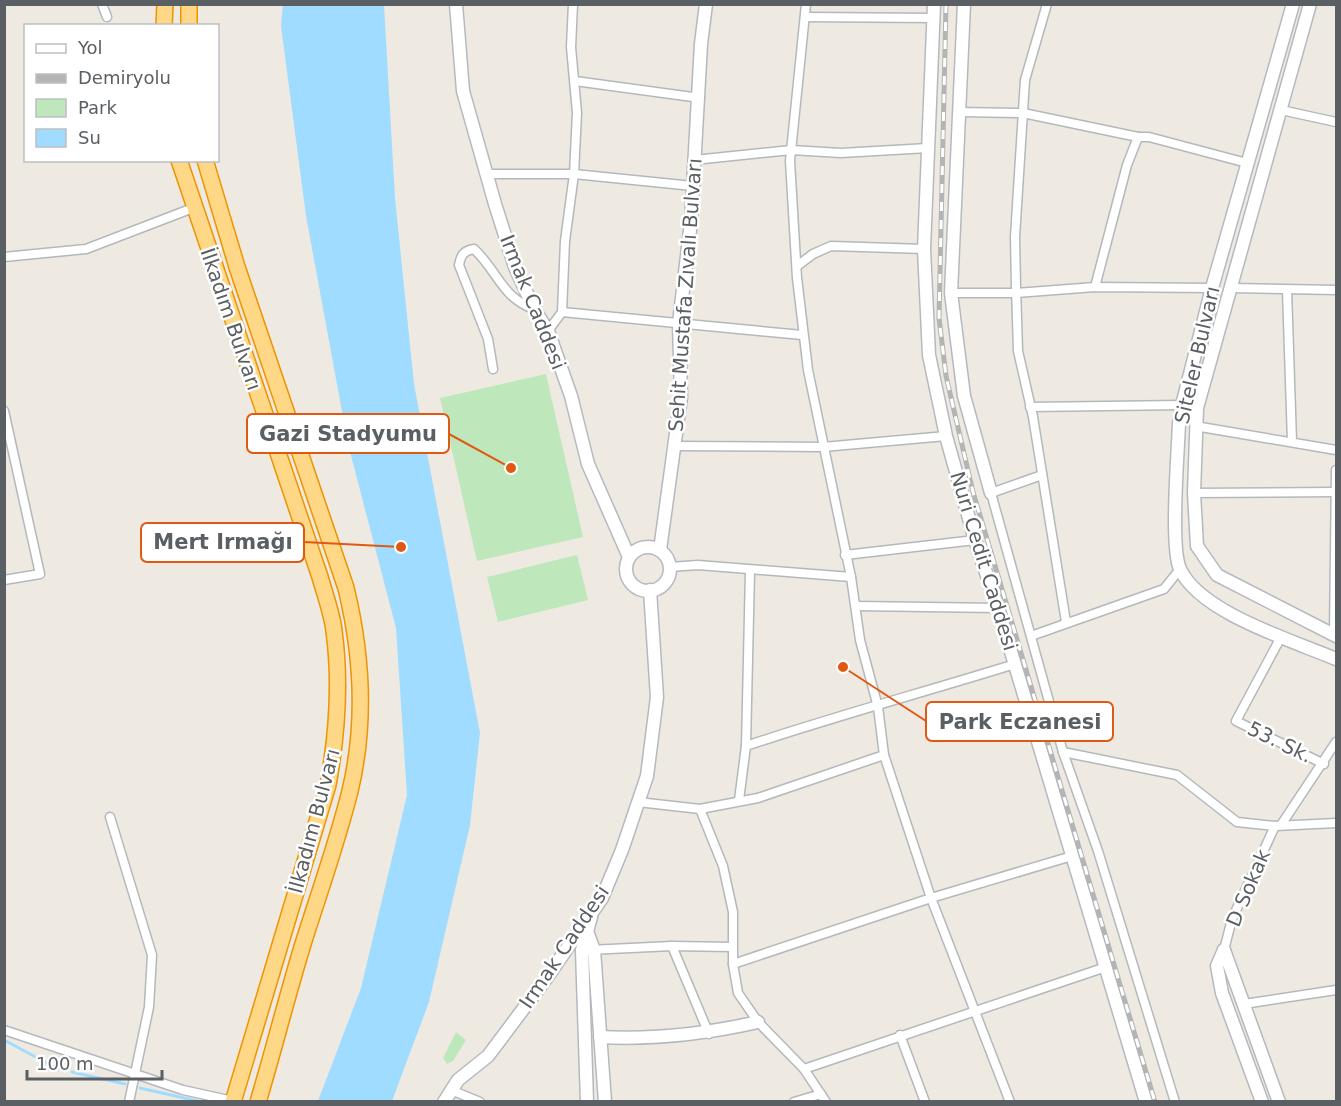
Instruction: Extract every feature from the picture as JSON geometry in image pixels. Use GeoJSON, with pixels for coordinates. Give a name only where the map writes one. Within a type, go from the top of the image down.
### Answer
{"type":"FeatureCollection","features":[{"type":"Feature","properties":{"kind":"highway"},"geometry":{"type":"LineString","coordinates":[[164,24],[165,4]]}},
{"type":"Feature","properties":{"kind":"highway"},"geometry":{"type":"LineString","coordinates":[[189,4],[189,24]]}},
{"type":"Feature","properties":{"kind":"highway","name":"İlkadım Bulvarı"},"geometry":{"type":"LineString","coordinates":[[180,162],[193,208],[320,577],[334,630],[337,670],[336,740],[328,786],[233,1101]]}},
{"type":"Feature","properties":{"kind":"highway","name":"İlkadım Bulvarı"},"geometry":{"type":"LineString","coordinates":[[206,162],[237,267],[346,588],[357,636],[360,713],[350,791],[258,1101]]}},
{"type":"Feature","properties":{"kind":"street"},"geometry":{"type":"LineString","coordinates":[[102,4],[107,16]]}},
{"type":"Feature","properties":{"kind":"street","name":"Irmak Caddesi"},"geometry":{"type":"LineString","coordinates":[[456,4],[463,91],[515,267],[534,309],[548,331],[571,396],[588,464],[629,557]]}},
{"type":"Feature","properties":{"kind":"street"},"geometry":{"type":"LineString","coordinates":[[548,331],[562,312],[565,241],[574,174],[577,113],[571,48],[573,4]]}},
{"type":"Feature","properties":{"kind":"street","name":"Sehit Mustafa Zıvalı Bulvarı"},"geometry":{"type":"LineString","coordinates":[[660,550],[681,397],[679,323],[693,186],[700,98],[701,44],[706,4]]}},
{"type":"Feature","properties":{"kind":"street"},"geometry":{"type":"LineString","coordinates":[[806,4],[791,150],[802,334],[823,447],[851,577],[860,640],[878,706],[884,755],[931,897],[1010,1101]]}},
{"type":"Feature","properties":{"kind":"street","name":"Nuri Cedit Caddesi"},"geometry":{"type":"LineString","coordinates":[[933,4],[924,249],[929,355],[946,436],[975,540],[998,608],[1146,1101]]}},
{"type":"Feature","properties":{"kind":"street","name":"Nuri Cedit Caddesi"},"geometry":{"type":"LineString","coordinates":[[964,4],[951,293],[964,396],[991,493]]}},
{"type":"Feature","properties":{"kind":"street"},"geometry":{"type":"LineString","coordinates":[[1047,4],[1025,80],[1014,237],[1018,351],[1030,407],[1066,622]]}},
{"type":"Feature","properties":{"kind":"street","name":"Siteler Bulvarı"},"geometry":{"type":"LineString","coordinates":[[1180,569],[1176,548],[1179,423],[1182,405],[1212,288],[1293,4]]}},
{"type":"Feature","properties":{"kind":"street","name":"Siteler Bulvarı"},"geometry":{"type":"LineString","coordinates":[[1310,4],[1197,408],[1194,493],[1197,546],[1217,575],[1335,636]]}},
{"type":"Feature","properties":{"kind":"street"},"geometry":{"type":"LineString","coordinates":[[805,17],[933,18]]}},
{"type":"Feature","properties":{"kind":"street"},"geometry":{"type":"LineString","coordinates":[[575,81],[700,98]]}},
{"type":"Feature","properties":{"kind":"street"},"geometry":{"type":"LineString","coordinates":[[1281,110],[1336,122]]}},
{"type":"Feature","properties":{"kind":"street"},"geometry":{"type":"LineString","coordinates":[[958,112],[1023,113],[1138,137],[1149,137],[1248,163]]}},
{"type":"Feature","properties":{"kind":"street"},"geometry":{"type":"LineString","coordinates":[[1095,288],[1127,165],[1138,137]]}},
{"type":"Feature","properties":{"kind":"street"},"geometry":{"type":"LineString","coordinates":[[694,160],[791,150],[841,153],[928,148]]}},
{"type":"Feature","properties":{"kind":"street"},"geometry":{"type":"LineString","coordinates":[[486,174],[574,174],[693,186]]}},
{"type":"Feature","properties":{"kind":"street"},"geometry":{"type":"LineString","coordinates":[[4,257],[86,249],[193,208]]}},
{"type":"Feature","properties":{"kind":"street"},"geometry":{"type":"LineString","coordinates":[[797,266],[813,254],[831,246],[924,249]]}},
{"type":"Feature","properties":{"kind":"street"},"geometry":{"type":"LineString","coordinates":[[493,369],[488,339],[459,265],[461,256],[467,250],[474,249],[484,258],[497,280],[518,303],[534,309]]}},
{"type":"Feature","properties":{"kind":"street"},"geometry":{"type":"LineString","coordinates":[[951,293],[1016,293],[1095,288],[1212,288]]}},
{"type":"Feature","properties":{"kind":"street"},"geometry":{"type":"LineString","coordinates":[[1231,288],[1336,290]]}},
{"type":"Feature","properties":{"kind":"street"},"geometry":{"type":"LineString","coordinates":[[1287,290],[1292,442]]}},
{"type":"Feature","properties":{"kind":"street"},"geometry":{"type":"LineString","coordinates":[[562,312],[802,334]]}},
{"type":"Feature","properties":{"kind":"street"},"geometry":{"type":"LineString","coordinates":[[1030,407],[1182,405]]}},
{"type":"Feature","properties":{"kind":"street"},"geometry":{"type":"LineString","coordinates":[[4,580],[40,574],[5,413]]}},
{"type":"Feature","properties":{"kind":"street"},"geometry":{"type":"LineString","coordinates":[[1195,426],[1336,450]]}},
{"type":"Feature","properties":{"kind":"street"},"geometry":{"type":"LineString","coordinates":[[674,446],[823,447],[946,436]]}},
{"type":"Feature","properties":{"kind":"street"},"geometry":{"type":"LineString","coordinates":[[1335,636],[1336,470]]}},
{"type":"Feature","properties":{"kind":"street"},"geometry":{"type":"LineString","coordinates":[[1042,475],[991,493],[1063,752],[1098,851],[1175,1101]]}},
{"type":"Feature","properties":{"kind":"street"},"geometry":{"type":"LineString","coordinates":[[1194,493],[1336,492]]}},
{"type":"Feature","properties":{"kind":"street"},"geometry":{"type":"LineString","coordinates":[[845,555],[975,540]]}},
{"type":"Feature","properties":{"kind":"street"},"geometry":{"type":"LineString","coordinates":[[653,547],[660,550],[670,567],[669,574],[662,585],[650,591],[631,583],[626,570],[629,557],[640,548],[653,547]]}},
{"type":"Feature","properties":{"kind":"street"},"geometry":{"type":"LineString","coordinates":[[670,567],[698,565],[750,571],[851,577]]}},
{"type":"Feature","properties":{"kind":"street"},"geometry":{"type":"LineString","coordinates":[[1031,636],[1164,589],[1180,569],[1196,590],[1233,616],[1336,659]]}},
{"type":"Feature","properties":{"kind":"street"},"geometry":{"type":"LineString","coordinates":[[739,800],[746,746],[750,571]]}},
{"type":"Feature","properties":{"kind":"street","name":"Irmak Caddesi"},"geometry":{"type":"LineString","coordinates":[[444,1101],[458,1080],[488,1056],[602,898],[647,776],[657,697],[650,591]]}},
{"type":"Feature","properties":{"kind":"street"},"geometry":{"type":"LineString","coordinates":[[856,606],[998,608]]}},
{"type":"Feature","properties":{"kind":"street","name":"53. Sk."},"geometry":{"type":"LineString","coordinates":[[1281,637],[1236,721],[1324,764]]}},
{"type":"Feature","properties":{"kind":"street"},"geometry":{"type":"LineString","coordinates":[[746,746],[830,717],[878,706],[1015,664]]}},
{"type":"Feature","properties":{"kind":"street","name":"D Sokak"},"geometry":{"type":"LineString","coordinates":[[1224,950],[1232,919],[1278,826],[1324,764],[1336,742]]}},
{"type":"Feature","properties":{"kind":"street"},"geometry":{"type":"LineString","coordinates":[[1063,752],[1177,775],[1237,822],[1278,826],[1336,823]]}},
{"type":"Feature","properties":{"kind":"street"},"geometry":{"type":"LineString","coordinates":[[638,802],[700,809],[758,798],[884,755]]}},
{"type":"Feature","properties":{"kind":"street"},"geometry":{"type":"LineString","coordinates":[[700,809],[723,866],[733,912],[733,964],[738,993],[758,1022],[804,1069],[824,1098],[794,1101]]}},
{"type":"Feature","properties":{"kind":"street"},"geometry":{"type":"LineString","coordinates":[[110,817],[152,955],[149,1007],[129,1101]]}},
{"type":"Feature","properties":{"kind":"street"},"geometry":{"type":"LineString","coordinates":[[733,964],[931,897],[1072,856]]}},
{"type":"Feature","properties":{"kind":"street"},"geometry":{"type":"LineString","coordinates":[[587,1101],[588,934],[592,913]]}},
{"type":"Feature","properties":{"kind":"street"},"geometry":{"type":"LineString","coordinates":[[588,950],[672,945],[732,947]]}},
{"type":"Feature","properties":{"kind":"street"},"geometry":{"type":"LineString","coordinates":[[672,945],[709,1034]]}},
{"type":"Feature","properties":{"kind":"street"},"geometry":{"type":"LineString","coordinates":[[588,950],[600,1037],[605,1101]]}},
{"type":"Feature","properties":{"kind":"street"},"geometry":{"type":"LineString","coordinates":[[1224,950],[1279,1101]]}},
{"type":"Feature","properties":{"kind":"street"},"geometry":{"type":"LineString","coordinates":[[1224,950],[1217,966],[1222,993],[1262,1101]]}},
{"type":"Feature","properties":{"kind":"street"},"geometry":{"type":"LineString","coordinates":[[804,1069],[975,1009],[1106,967]]}},
{"type":"Feature","properties":{"kind":"street"},"geometry":{"type":"LineString","coordinates":[[1244,1004],[1336,990]]}},
{"type":"Feature","properties":{"kind":"street"},"geometry":{"type":"LineString","coordinates":[[600,1037],[642,1039],[709,1034],[758,1022]]}},
{"type":"Feature","properties":{"kind":"street"},"geometry":{"type":"LineString","coordinates":[[4,1030],[183,1090],[233,1101]]}},
{"type":"Feature","properties":{"kind":"street"},"geometry":{"type":"LineString","coordinates":[[900,1035],[925,1101]]}},
{"type":"Feature","properties":{"kind":"street"},"geometry":{"type":"LineString","coordinates":[[451,1090],[480,1101]]}},
{"type":"Feature","properties":{"kind":"green space"},"geometry":{"type":"Polygon","coordinates":[[[546,374],[583,537],[477,561],[440,398],[546,374]]]}},
{"type":"Feature","properties":{"kind":"green space"},"geometry":{"type":"Polygon","coordinates":[[[577,555],[588,600],[498,622],[487,577],[577,555]]]}},
{"type":"Feature","properties":{"kind":"green space"},"geometry":{"type":"Polygon","coordinates":[[[456,1032],[466,1040],[453,1061],[447,1064],[443,1058],[456,1032]]]}},
{"type":"Feature","properties":{"kind":"water"},"geometry":{"type":"Polygon","coordinates":[[[283,4],[384,5],[395,198],[414,384],[480,733],[470,825],[429,1002],[392,1101],[318,1101],[361,988],[407,795],[396,628],[348,444],[306,216],[281,26],[283,4]]]}},
{"type":"Feature","properties":{"kind":"waterway"},"geometry":{"type":"LineString","coordinates":[[4,1040],[58,1069]]}},
{"type":"Feature","properties":{"kind":"waterway"},"geometry":{"type":"LineString","coordinates":[[72,1072],[125,1084]]}},
{"type":"Feature","properties":{"kind":"waterway"},"geometry":{"type":"LineString","coordinates":[[140,1088],[202,1102]]}},
{"type":"Feature","properties":{"kind":"railway"},"geometry":{"type":"LineString","coordinates":[[946,4],[939,318],[946,376],[973,492],[1155,1102]]}},
{"type":"Feature","properties":{"kind":"place","name":"Gazi Stadyumu"},"geometry":{"type":"Point","coordinates":[511,468]}},
{"type":"Feature","properties":{"kind":"place","name":"Mert Irmağı"},"geometry":{"type":"Point","coordinates":[401,547]}},
{"type":"Feature","properties":{"kind":"place","name":"Park Eczanesi"},"geometry":{"type":"Point","coordinates":[843,667]}}]}
